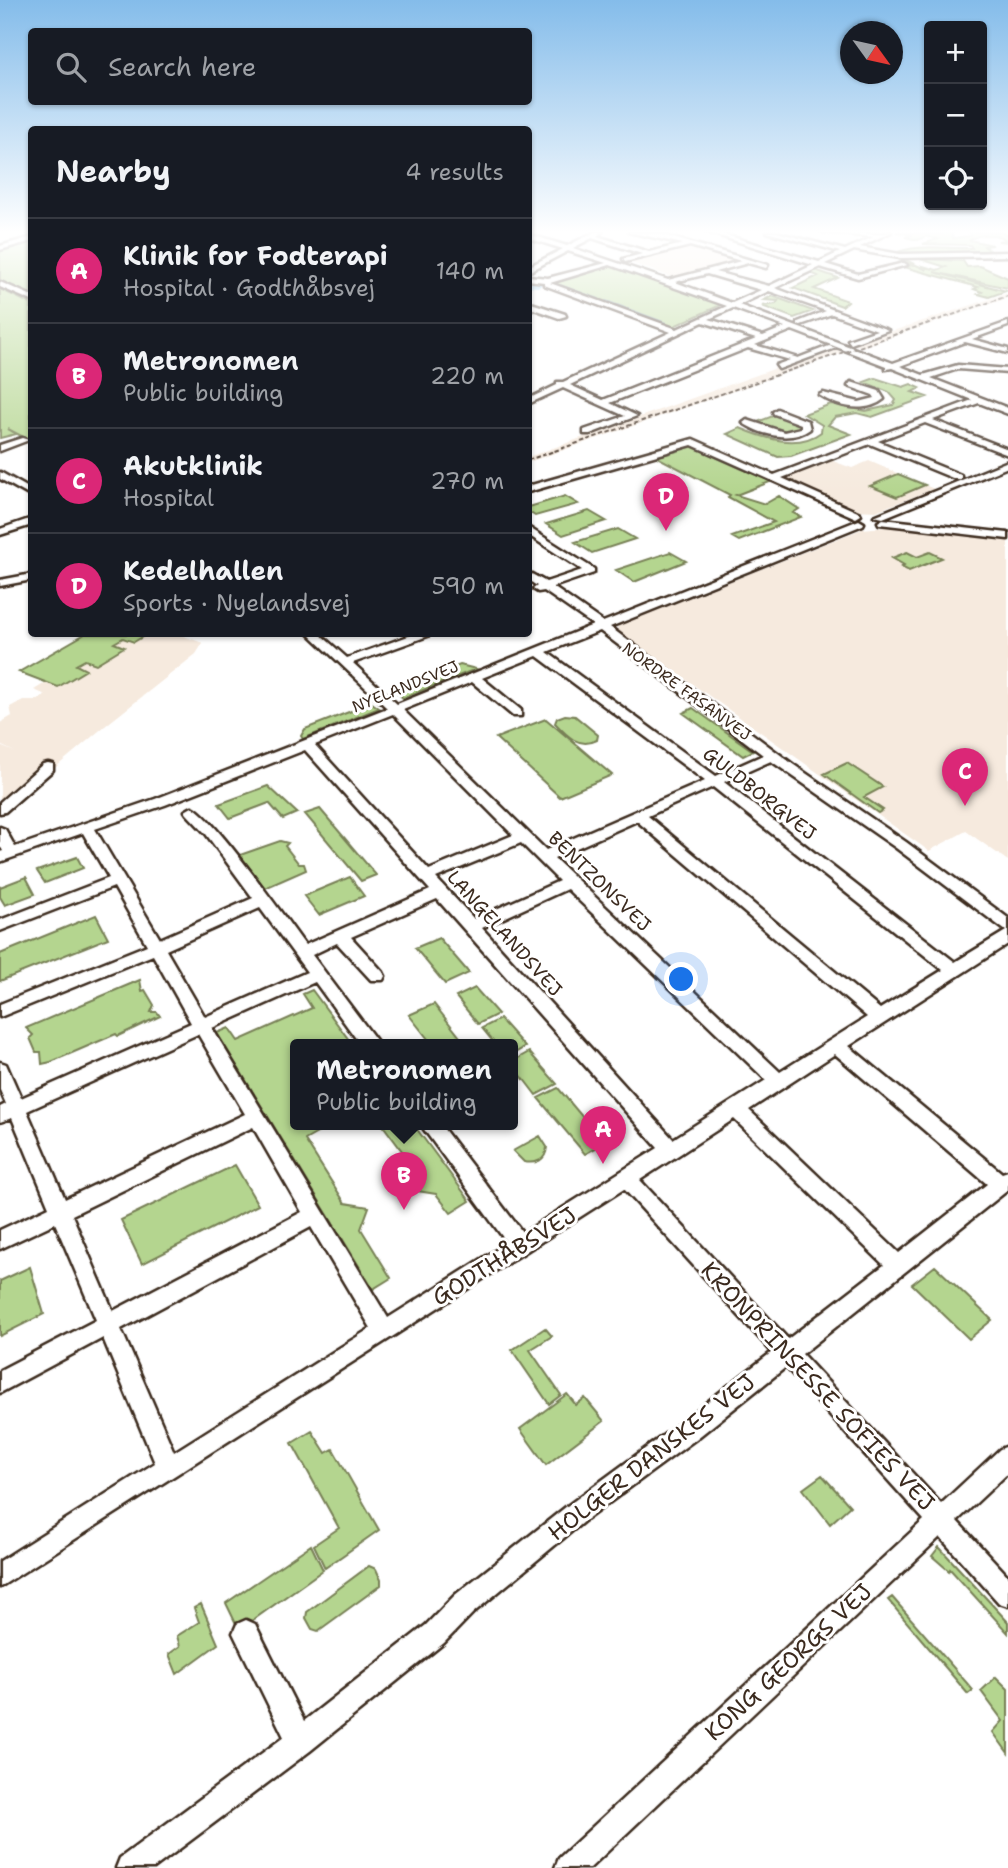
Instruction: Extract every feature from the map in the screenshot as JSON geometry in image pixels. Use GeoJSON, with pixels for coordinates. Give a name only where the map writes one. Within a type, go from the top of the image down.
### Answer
{"type":"FeatureCollection","features":[{"type":"Feature","properties":{"kind":"street"},"geometry":{"type":"LineString","coordinates":[[644,319],[677,331]]}},
{"type":"Feature","properties":{"kind":"street"},"geometry":{"type":"LineString","coordinates":[[777,319],[891,368],[1008,410]]}},
{"type":"Feature","properties":{"kind":"street"},"geometry":{"type":"LineString","coordinates":[[603,403],[812,319]]}},
{"type":"Feature","properties":{"kind":"street"},"geometry":{"type":"LineString","coordinates":[[851,342],[884,330],[854,319]]}},
{"type":"Feature","properties":{"kind":"street"},"geometry":{"type":"LineString","coordinates":[[532,398],[701,320],[764,339]]}},
{"type":"Feature","properties":{"kind":"street"},"geometry":{"type":"LineString","coordinates":[[891,368],[1008,324]]}},
{"type":"Feature","properties":{"kind":"street"},"geometry":{"type":"LineString","coordinates":[[966,340],[1008,351]]}},
{"type":"Feature","properties":{"kind":"street"},"geometry":{"type":"LineString","coordinates":[[748,345],[797,360]]}},
{"type":"Feature","properties":{"kind":"street"},"geometry":{"type":"LineString","coordinates":[[779,367],[832,348]]}},
{"type":"Feature","properties":{"kind":"street"},"geometry":{"type":"LineString","coordinates":[[925,378],[958,368],[1008,371]]}},
{"type":"Feature","properties":{"kind":"street"},"geometry":{"type":"LineString","coordinates":[[823,395],[858,405],[869,405],[880,399],[876,393],[851,384]]}},
{"type":"Feature","properties":{"kind":"street"},"geometry":{"type":"LineString","coordinates":[[562,385],[633,416],[587,432]]}},
{"type":"Feature","properties":{"kind":"street"},"geometry":{"type":"LineString","coordinates":[[774,478],[981,399]]}},
{"type":"Feature","properties":{"kind":"street"},"geometry":{"type":"LineString","coordinates":[[747,423],[778,434],[791,435],[806,429],[805,423],[777,412]]}},
{"type":"Feature","properties":{"kind":"street"},"geometry":{"type":"LineString","coordinates":[[924,420],[1008,452]]}},
{"type":"Feature","properties":{"kind":"street"},"geometry":{"type":"LineString","coordinates":[[0,448],[25,440]]}},
{"type":"Feature","properties":{"kind":"street"},"geometry":{"type":"LineString","coordinates":[[870,441],[958,477]]}},
{"type":"Feature","properties":{"kind":"street"},"geometry":{"type":"LineString","coordinates":[[532,488],[693,442],[857,519],[869,513],[881,519],[1008,536]]}},
{"type":"Feature","properties":{"kind":"street"},"geometry":{"type":"LineString","coordinates":[[881,519],[1008,464]]}},
{"type":"Feature","properties":{"kind":"street"},"geometry":{"type":"LineString","coordinates":[[0,475],[28,492]]}},
{"type":"Feature","properties":{"kind":"street"},"geometry":{"type":"LineString","coordinates":[[0,487],[11,482]]}},
{"type":"Feature","properties":{"kind":"street","name":"NYELANDSVEJ"},"geometry":{"type":"LineString","coordinates":[[6,855],[87,827],[185,803],[307,744],[600,628],[857,519]]}},
{"type":"Feature","properties":{"kind":"street"},"geometry":{"type":"LineString","coordinates":[[0,532],[28,522]]}},
{"type":"Feature","properties":{"kind":"street"},"geometry":{"type":"LineString","coordinates":[[532,533],[590,571],[537,586]]}},
{"type":"Feature","properties":{"kind":"street"},"geometry":{"type":"LineString","coordinates":[[0,583],[28,578]]}},
{"type":"Feature","properties":{"kind":"street","name":"NORDRE FASANVEJ"},"geometry":{"type":"LineString","coordinates":[[537,586],[578,618],[600,628],[1008,926]]}},
{"type":"Feature","properties":{"kind":"street","name":"BENTZONSVEJ"},"geometry":{"type":"LineString","coordinates":[[317,637],[779,1082]]}},
{"type":"Feature","properties":{"kind":"street"},"geometry":{"type":"LineString","coordinates":[[346,662],[416,637]]}},
{"type":"Feature","properties":{"kind":"street","name":"GULDBORGVEJ"},"geometry":{"type":"LineString","coordinates":[[539,652],[713,780],[954,970]]}},
{"type":"Feature","properties":{"kind":"street"},"geometry":{"type":"LineString","coordinates":[[473,677],[517,713]]}},
{"type":"Feature","properties":{"kind":"street","name":"LANGELANDSVEJ"},"geometry":{"type":"LineString","coordinates":[[307,744],[432,874],[439,891],[672,1150]]}},
{"type":"Feature","properties":{"kind":"street"},"geometry":{"type":"LineString","coordinates":[[544,857],[774,755]]}},
{"type":"Feature","properties":{"kind":"street"},"geometry":{"type":"LineString","coordinates":[[0,809],[48,767]]}},
{"type":"Feature","properties":{"kind":"street"},"geometry":{"type":"LineString","coordinates":[[185,803],[211,831],[366,1039]]}},
{"type":"Feature","properties":{"kind":"street"},"geometry":{"type":"LineString","coordinates":[[638,815],[879,1018]]}},
{"type":"Feature","properties":{"kind":"street"},"geometry":{"type":"LineString","coordinates":[[87,827],[384,1331]]}},
{"type":"Feature","properties":{"kind":"street"},"geometry":{"type":"LineString","coordinates":[[0,832],[6,855]]}},
{"type":"Feature","properties":{"kind":"street"},"geometry":{"type":"LineString","coordinates":[[432,874],[524,836]]}},
{"type":"Feature","properties":{"kind":"street"},"geometry":{"type":"LineString","coordinates":[[0,926],[117,880]]}},
{"type":"Feature","properties":{"kind":"street"},"geometry":{"type":"LineString","coordinates":[[471,927],[569,882]]}},
{"type":"Feature","properties":{"kind":"street"},"geometry":{"type":"LineString","coordinates":[[301,953],[439,891]]}},
{"type":"Feature","properties":{"kind":"street"},"geometry":{"type":"LineString","coordinates":[[0,1012],[261,901]]}},
{"type":"Feature","properties":{"kind":"street"},"geometry":{"type":"LineString","coordinates":[[340,936],[377,976]]}},
{"type":"Feature","properties":{"kind":"street","name":"GODTHÅBSVEJ"},"geometry":{"type":"LineString","coordinates":[[0,1575],[1008,936]]}},
{"type":"Feature","properties":{"kind":"street"},"geometry":{"type":"LineString","coordinates":[[8,1111],[317,974]]}},
{"type":"Feature","properties":{"kind":"street"},"geometry":{"type":"LineString","coordinates":[[836,1045],[1004,1181]]}},
{"type":"Feature","properties":{"kind":"street"},"geometry":{"type":"LineString","coordinates":[[0,1069],[8,1111],[61,1211],[169,1468]]}},
{"type":"Feature","properties":{"kind":"street"},"geometry":{"type":"LineString","coordinates":[[736,1109],[898,1265]]}},
{"type":"Feature","properties":{"kind":"street"},"geometry":{"type":"LineString","coordinates":[[0,1240],[256,1117]]}},
{"type":"Feature","properties":{"kind":"street"},"geometry":{"type":"LineString","coordinates":[[434,1130],[520,1245]]}},
{"type":"Feature","properties":{"kind":"street","name":"KRONPRINSESSE SOFIES VEJ"},"geometry":{"type":"LineString","coordinates":[[627,1179],[1008,1594]]}},
{"type":"Feature","properties":{"kind":"street","name":"HOLGER DANSKES VEJ"},"geometry":{"type":"LineString","coordinates":[[130,1868],[300,1741],[435,1634],[464,1604],[575,1514],[688,1431],[1004,1181]]}},
{"type":"Feature","properties":{"kind":"street"},"geometry":{"type":"LineString","coordinates":[[0,1382],[316,1215]]}},
{"type":"Feature","properties":{"kind":"street","name":"KONG GEORGS VEJ"},"geometry":{"type":"LineString","coordinates":[[569,1868],[1008,1457]]}},
{"type":"Feature","properties":{"kind":"street"},"geometry":{"type":"LineString","coordinates":[[246,1633],[300,1741]]}},
{"type":"Feature","properties":{"kind":"shaded area"},"geometry":{"type":"Polygon","coordinates":[[[928,319],[945,319],[862,347],[853,344],[928,319]]]}},
{"type":"Feature","properties":{"kind":"shaded area"},"geometry":{"type":"Polygon","coordinates":[[[837,350],[846,352],[532,461],[532,456],[776,368],[783,369],[837,350]]]}},
{"type":"Feature","properties":{"kind":"shaded area"},"geometry":{"type":"Polygon","coordinates":[[[830,460],[852,468],[869,461],[934,489],[876,511],[853,510],[783,479],[830,460]]]}},
{"type":"Feature","properties":{"kind":"shaded area"},"geometry":{"type":"Polygon","coordinates":[[[885,527],[1008,539],[1008,861],[966,831],[929,851],[617,631],[618,626],[862,529],[885,527]]]}},
{"type":"Feature","properties":{"kind":"shaded area"},"geometry":{"type":"Polygon","coordinates":[[[186,637],[203,643],[196,654],[0,814],[0,746],[15,752],[0,745],[0,723],[12,716],[10,707],[23,700],[38,700],[46,695],[34,690],[47,682],[58,687],[86,670],[75,665],[123,647],[113,643],[123,638],[186,637]]]}},
{"type":"Feature","properties":{"kind":"green space"},"geometry":{"type":"Polygon","coordinates":[[[0,319],[28,319],[28,439],[8,429],[16,434],[0,438],[0,319]]]}},
{"type":"Feature","properties":{"kind":"green space"},"geometry":{"type":"Polygon","coordinates":[[[650,319],[689,319],[672,327],[650,319]]]}},
{"type":"Feature","properties":{"kind":"green space"},"geometry":{"type":"Polygon","coordinates":[[[875,378],[903,387],[911,384],[920,388],[912,392],[927,397],[872,417],[857,413],[835,417],[828,425],[851,434],[791,456],[778,457],[727,434],[740,428],[781,441],[812,437],[821,432],[822,425],[804,414],[831,404],[866,411],[893,405],[896,400],[889,392],[864,382],[875,378]]]}},
{"type":"Feature","properties":{"kind":"green space"},"geometry":{"type":"Polygon","coordinates":[[[778,414],[802,424],[802,429],[784,433],[752,424],[778,414]]]}},
{"type":"Feature","properties":{"kind":"green space"},"geometry":{"type":"Polygon","coordinates":[[[695,444],[775,480],[736,495],[765,504],[779,496],[799,509],[793,513],[801,517],[739,541],[732,537],[774,522],[728,497],[730,495],[655,456],[695,444]]]}},
{"type":"Feature","properties":{"kind":"green space"},"geometry":{"type":"Polygon","coordinates":[[[898,474],[925,485],[897,497],[870,486],[898,474]]]}},
{"type":"Feature","properties":{"kind":"green space"},"geometry":{"type":"Polygon","coordinates":[[[565,496],[578,504],[535,516],[532,514],[532,506],[565,496]]]}},
{"type":"Feature","properties":{"kind":"green space"},"geometry":{"type":"Polygon","coordinates":[[[589,511],[606,521],[563,535],[546,524],[589,511]]]}},
{"type":"Feature","properties":{"kind":"green space"},"geometry":{"type":"Polygon","coordinates":[[[618,529],[635,539],[592,553],[575,542],[618,529]]]}},
{"type":"Feature","properties":{"kind":"green space"},"geometry":{"type":"Polygon","coordinates":[[[670,552],[686,561],[634,582],[616,570],[670,552]]]}},
{"type":"Feature","properties":{"kind":"green space"},"geometry":{"type":"Polygon","coordinates":[[[907,552],[917,557],[930,552],[942,558],[909,571],[892,558],[907,552]]]}},
{"type":"Feature","properties":{"kind":"green space"},"geometry":{"type":"Polygon","coordinates":[[[80,637],[142,637],[134,642],[123,638],[114,643],[124,647],[96,664],[85,660],[76,665],[86,670],[58,687],[19,672],[80,637]]]}},
{"type":"Feature","properties":{"kind":"green space"},"geometry":{"type":"Polygon","coordinates":[[[460,665],[476,669],[403,698],[395,691],[460,665]]]}},
{"type":"Feature","properties":{"kind":"green space"},"geometry":{"type":"Polygon","coordinates":[[[372,703],[379,708],[303,739],[301,736],[305,729],[372,703]]]}},
{"type":"Feature","properties":{"kind":"green space"},"geometry":{"type":"Polygon","coordinates":[[[693,708],[753,751],[743,756],[683,713],[693,708]]]}},
{"type":"Feature","properties":{"kind":"green space"},"geometry":{"type":"Polygon","coordinates":[[[575,716],[598,735],[597,740],[585,743],[569,736],[555,723],[557,718],[575,716]]]}},
{"type":"Feature","properties":{"kind":"green space"},"geometry":{"type":"Polygon","coordinates":[[[546,719],[612,775],[560,797],[496,738],[546,719]]]}},
{"type":"Feature","properties":{"kind":"green space"},"geometry":{"type":"Polygon","coordinates":[[[847,763],[883,787],[864,797],[883,810],[878,813],[824,774],[847,763]]]}},
{"type":"Feature","properties":{"kind":"green space"},"geometry":{"type":"Polygon","coordinates":[[[268,786],[297,813],[283,819],[269,803],[230,818],[219,804],[268,786]]]}},
{"type":"Feature","properties":{"kind":"green space"},"geometry":{"type":"Polygon","coordinates":[[[320,809],[376,875],[361,881],[305,814],[320,809]]]}},
{"type":"Feature","properties":{"kind":"green space"},"geometry":{"type":"Polygon","coordinates":[[[280,841],[288,843],[285,846],[299,864],[304,864],[306,870],[265,888],[240,855],[280,841]]]}},
{"type":"Feature","properties":{"kind":"green space"},"geometry":{"type":"Polygon","coordinates":[[[77,857],[83,868],[45,883],[37,871],[77,857]]]}},
{"type":"Feature","properties":{"kind":"green space"},"geometry":{"type":"Polygon","coordinates":[[[26,877],[35,894],[5,905],[0,897],[0,887],[26,877]]]}},
{"type":"Feature","properties":{"kind":"green space"},"geometry":{"type":"Polygon","coordinates":[[[350,877],[364,896],[319,915],[304,896],[350,877]]]}},
{"type":"Feature","properties":{"kind":"green space"},"geometry":{"type":"Polygon","coordinates":[[[96,915],[108,938],[0,981],[0,954],[96,915]]]}},
{"type":"Feature","properties":{"kind":"green space"},"geometry":{"type":"Polygon","coordinates":[[[439,938],[469,973],[445,984],[415,948],[439,938]]]}},
{"type":"Feature","properties":{"kind":"green space"},"geometry":{"type":"Polygon","coordinates":[[[140,980],[142,991],[145,990],[154,1005],[151,1012],[157,1012],[160,1016],[118,1036],[116,1034],[42,1064],[41,1052],[36,1052],[30,1038],[33,1035],[26,1028],[140,980]]]}},
{"type":"Feature","properties":{"kind":"green space"},"geometry":{"type":"Polygon","coordinates":[[[475,988],[498,1014],[478,1024],[456,997],[475,988]]]}},
{"type":"Feature","properties":{"kind":"green space"},"geometry":{"type":"Polygon","coordinates":[[[312,990],[348,1039],[290,1039],[290,1130],[322,1130],[305,1140],[345,1203],[369,1207],[361,1229],[391,1278],[373,1289],[217,1033],[229,1028],[238,1041],[312,1008],[303,994],[312,990]]]}},
{"type":"Feature","properties":{"kind":"green space"},"geometry":{"type":"Polygon","coordinates":[[[434,1004],[461,1039],[428,1039],[409,1015],[434,1004]]]}},
{"type":"Feature","properties":{"kind":"green space"},"geometry":{"type":"Polygon","coordinates":[[[500,1019],[518,1039],[491,1039],[482,1028],[500,1019]]]}},
{"type":"Feature","properties":{"kind":"green space"},"geometry":{"type":"Polygon","coordinates":[[[518,1039],[525,1047],[518,1051],[518,1039]]]}},
{"type":"Feature","properties":{"kind":"green space"},"geometry":{"type":"Polygon","coordinates":[[[529,1052],[557,1084],[536,1095],[518,1072],[518,1058],[529,1052]]]}},
{"type":"Feature","properties":{"kind":"green space"},"geometry":{"type":"Polygon","coordinates":[[[558,1088],[601,1139],[601,1145],[585,1154],[538,1098],[558,1088]]]}},
{"type":"Feature","properties":{"kind":"green space"},"geometry":{"type":"Polygon","coordinates":[[[386,1130],[417,1130],[470,1201],[451,1213],[436,1194],[398,1188],[408,1159],[386,1130]]]}},
{"type":"Feature","properties":{"kind":"green space"},"geometry":{"type":"Polygon","coordinates":[[[540,1136],[547,1147],[545,1156],[540,1160],[524,1162],[513,1151],[540,1136]]]}},
{"type":"Feature","properties":{"kind":"green space"},"geometry":{"type":"Polygon","coordinates":[[[235,1165],[258,1205],[142,1264],[121,1220],[235,1165]]]}},
{"type":"Feature","properties":{"kind":"green space"},"geometry":{"type":"Polygon","coordinates":[[[935,1266],[992,1320],[969,1339],[912,1284],[935,1266]]]}},
{"type":"Feature","properties":{"kind":"green space"},"geometry":{"type":"Polygon","coordinates":[[[30,1267],[44,1314],[0,1336],[0,1281],[30,1267]]]}},
{"type":"Feature","properties":{"kind":"green space"},"geometry":{"type":"Polygon","coordinates":[[[545,1328],[552,1336],[530,1350],[561,1395],[549,1404],[512,1350],[545,1328]]]}},
{"type":"Feature","properties":{"kind":"green space"},"geometry":{"type":"Polygon","coordinates":[[[567,1394],[576,1405],[585,1398],[604,1421],[546,1465],[520,1429],[567,1394]]]}},
{"type":"Feature","properties":{"kind":"green space"},"geometry":{"type":"Polygon","coordinates":[[[312,1431],[326,1453],[333,1449],[379,1530],[325,1568],[314,1545],[339,1528],[292,1443],[312,1431]]]}},
{"type":"Feature","properties":{"kind":"green space"},"geometry":{"type":"Polygon","coordinates":[[[822,1475],[850,1506],[830,1524],[803,1489],[822,1475]]]}},
{"type":"Feature","properties":{"kind":"green space"},"geometry":{"type":"Polygon","coordinates":[[[311,1545],[323,1570],[239,1630],[226,1603],[311,1545]]]}},
{"type":"Feature","properties":{"kind":"green space"},"geometry":{"type":"Polygon","coordinates":[[[939,1547],[1008,1622],[1008,1633],[950,1569],[949,1571],[932,1556],[939,1547]]]}},
{"type":"Feature","properties":{"kind":"green space"},"geometry":{"type":"Polygon","coordinates":[[[369,1566],[376,1569],[381,1585],[318,1631],[312,1629],[306,1618],[307,1612],[369,1566]]]}},
{"type":"Feature","properties":{"kind":"green space"},"geometry":{"type":"Polygon","coordinates":[[[892,1597],[973,1690],[968,1694],[888,1600],[892,1597]]]}},
{"type":"Feature","properties":{"kind":"green space"},"geometry":{"type":"Polygon","coordinates":[[[201,1604],[218,1644],[177,1674],[169,1654],[180,1646],[177,1636],[199,1622],[194,1608],[201,1604]]]}},
{"type":"Feature","properties":{"kind":"green space"},"geometry":{"type":"Polygon","coordinates":[[[996,1677],[1008,1689],[1008,1753],[993,1732],[1003,1721],[981,1691],[996,1677]]]}},
{"type":"Feature","properties":{"kind":"waterway"},"geometry":{"type":"LineString","coordinates":[[656,319],[666,323]]}},
{"type":"Feature","properties":{"kind":"railway"},"geometry":{"type":"LineString","coordinates":[[532,459],[940,319]]}},
{"type":"Feature","properties":{"kind":"place","name":"Kedelhallen"},"geometry":{"type":"Point","coordinates":[666,531]}},
{"type":"Feature","properties":{"kind":"place","name":"Akutklinik"},"geometry":{"type":"Point","coordinates":[965,806]}},
{"type":"Feature","properties":{"kind":"place","name":"Klinik for Fodterapi"},"geometry":{"type":"Point","coordinates":[603,1164]}},
{"type":"Feature","properties":{"kind":"place","name":"Metronomen"},"geometry":{"type":"Point","coordinates":[404,1210]}}]}
